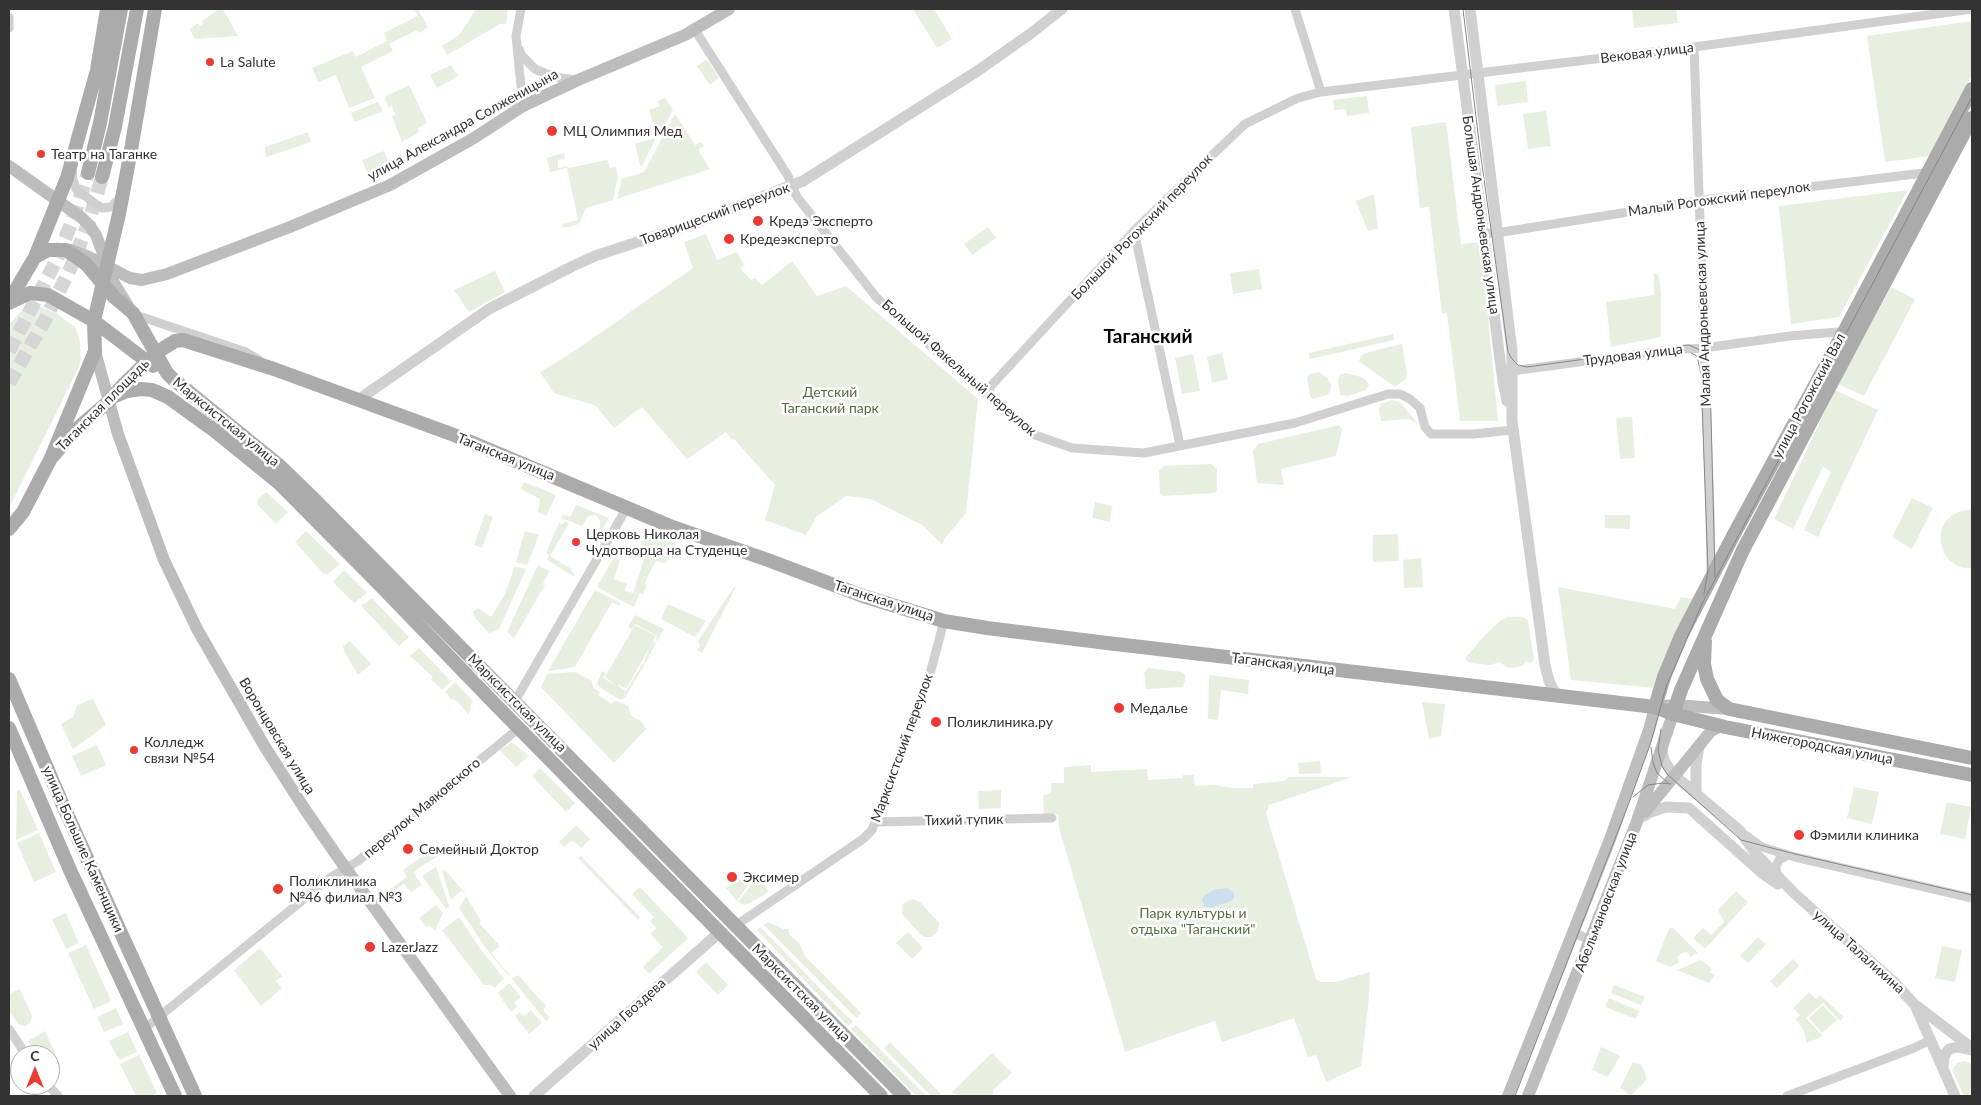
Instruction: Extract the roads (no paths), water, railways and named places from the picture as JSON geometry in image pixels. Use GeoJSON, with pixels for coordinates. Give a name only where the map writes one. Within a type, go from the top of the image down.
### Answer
{"type":"FeatureCollection","features":[{"type":"Feature","properties":{"kind":"main road"},"geometry":{"type":"LineString","coordinates":[[9,302],[35,256],[58,201],[73,156],[97,70],[107,9]]}},
{"type":"Feature","properties":{"kind":"main road"},"geometry":{"type":"LineString","coordinates":[[88,173],[100,123],[121,9]]}},
{"type":"Feature","properties":{"kind":"main road"},"geometry":{"type":"LineString","coordinates":[[102,177],[115,127],[137,9]]}},
{"type":"Feature","properties":{"kind":"main road"},"geometry":{"type":"LineString","coordinates":[[102,284],[123,194],[155,9]]}},
{"type":"Feature","properties":{"kind":"main road","name":"улица Александра Солженицына"},"geometry":{"type":"LineString","coordinates":[[106,266],[130,278],[150,279],[262,238],[390,185],[448,153],[523,106],[578,80],[695,30],[729,9]]}},
{"type":"Feature","properties":{"kind":"main road","name":"улица Рогожский Вал"},"geometry":{"type":"LineString","coordinates":[[1674,710],[1707,628],[1743,550],[1858,335],[1935,173],[1972,89]]}},
{"type":"Feature","properties":{"kind":"main road","name":"улица Рогожский Вал"},"geometry":{"type":"LineString","coordinates":[[1654,707],[1681,636],[1733,536],[1845,330],[1935,173],[1972,118]]}},
{"type":"Feature","properties":{"kind":"main road"},"geometry":{"type":"LineString","coordinates":[[9,166],[90,226],[114,283],[133,314],[152,357]]}},
{"type":"Feature","properties":{"kind":"main road"},"geometry":{"type":"LineString","coordinates":[[35,256],[48,250],[66,250],[78,252],[106,266]]}},
{"type":"Feature","properties":{"kind":"main road"},"geometry":{"type":"LineString","coordinates":[[66,250],[86,264],[114,298],[133,314]]}},
{"type":"Feature","properties":{"kind":"main road","name":"Таганская площадь"},"geometry":{"type":"LineString","coordinates":[[11,525],[31,497],[50,458],[95,350],[94,321],[102,284]]}},
{"type":"Feature","properties":{"kind":"main road","name":"Марксистская улица"},"geometry":{"type":"LineString","coordinates":[[9,302],[30,293],[48,294],[94,321],[152,357],[172,379],[281,467],[516,702],[904,1096]]}},
{"type":"Feature","properties":{"kind":"main road","name":"Таганская улица"},"geometry":{"type":"LineString","coordinates":[[152,357],[175,341],[183,340],[274,369],[454,435],[582,488],[626,509],[863,596],[944,621],[1098,642],[1674,710]]}},
{"type":"Feature","properties":{"kind":"main road","name":"Воронцовская улица"},"geometry":{"type":"LineString","coordinates":[[95,350],[164,560],[188,612],[265,747],[345,868],[510,1096]]}},
{"type":"Feature","properties":{"kind":"main road","name":"Таганская площадь"},"geometry":{"type":"LineString","coordinates":[[50,458],[78,427],[112,399],[124,384],[152,357]]}},
{"type":"Feature","properties":{"kind":"main road","name":"Марксистская улица"},"geometry":{"type":"LineString","coordinates":[[112,399],[127,391],[141,389],[152,390],[168,397],[215,431],[278,483],[382,586],[881,1096]]}},
{"type":"Feature","properties":{"kind":"main road"},"geometry":{"type":"LineString","coordinates":[[1707,628],[1704,652],[1708,679],[1717,700],[1729,709]]}},
{"type":"Feature","properties":{"kind":"main road","name":"улица Большие Каменщики"},"geometry":{"type":"LineString","coordinates":[[9,680],[62,803],[195,1096]]}},
{"type":"Feature","properties":{"kind":"main road","name":"Абельмановская улица"},"geometry":{"type":"LineString","coordinates":[[1508,1096],[1611,836],[1648,730],[1654,707]]}},
{"type":"Feature","properties":{"kind":"main road","name":"Нижегородская улица"},"geometry":{"type":"LineString","coordinates":[[1674,710],[1729,709],[1972,758]]}},
{"type":"Feature","properties":{"kind":"main road","name":"Абельмановская улица"},"geometry":{"type":"LineString","coordinates":[[1528,1096],[1636,824],[1674,710]]}},
{"type":"Feature","properties":{"kind":"main road","name":"Нижегородская улица"},"geometry":{"type":"LineString","coordinates":[[1674,710],[1725,727],[1972,775]]}},
{"type":"Feature","properties":{"kind":"main road"},"geometry":{"type":"LineString","coordinates":[[1636,824],[1711,731],[1719,727],[1725,727]]}},
{"type":"Feature","properties":{"kind":"main road","name":"улица Большие Каменщики"},"geometry":{"type":"LineString","coordinates":[[9,728],[70,870],[175,1096]]}},
{"type":"Feature","properties":{"kind":"street"},"geometry":{"type":"LineString","coordinates":[[521,9],[517,26],[517,44],[523,106]]}},
{"type":"Feature","properties":{"kind":"street","name":"Товарищеский переулок"},"geometry":{"type":"LineString","coordinates":[[358,400],[489,309],[573,266],[595,256],[695,223],[793,186],[936,99],[1030,34],[1062,9]]}},
{"type":"Feature","properties":{"kind":"street"},"geometry":{"type":"LineString","coordinates":[[1296,9],[1321,92]]}},
{"type":"Feature","properties":{"kind":"street","name":"Большая Андроньевская улица"},"geometry":{"type":"LineString","coordinates":[[1454,9],[1503,382],[1512,425],[1547,674],[1554,691],[1562,696]]}},
{"type":"Feature","properties":{"kind":"street","name":"Большая Андроньевская улица"},"geometry":{"type":"LineString","coordinates":[[1470,9],[1512,351],[1512,425]]}},
{"type":"Feature","properties":{"kind":"street","name":"Вековая улица"},"geometry":{"type":"LineString","coordinates":[[1321,92],[1694,47],[1972,9]]}},
{"type":"Feature","properties":{"kind":"street"},"geometry":{"type":"LineString","coordinates":[[9,17],[9,28]]}},
{"type":"Feature","properties":{"kind":"street","name":"Большой Факельный переулок"},"geometry":{"type":"LineString","coordinates":[[695,30],[788,176],[796,197],[877,298],[947,361],[1035,435],[1072,448],[1144,453],[1294,423],[1388,394],[1400,394],[1410,399],[1420,408],[1425,427],[1431,434],[1473,434],[1512,425]]}},
{"type":"Feature","properties":{"kind":"street"},"geometry":{"type":"LineString","coordinates":[[517,44],[522,56],[535,68],[554,77],[578,80]]}},
{"type":"Feature","properties":{"kind":"street","name":"Малая Андроньевская улица"},"geometry":{"type":"LineString","coordinates":[[1694,47],[1711,581]]}},
{"type":"Feature","properties":{"kind":"street","name":"Большой Рогожский переулок"},"geometry":{"type":"LineString","coordinates":[[989,395],[990,387],[1134,231],[1245,124],[1298,98],[1321,92]]}},
{"type":"Feature","properties":{"kind":"street"},"geometry":{"type":"LineString","coordinates":[[73,156],[73,179],[80,193],[97,205],[106,208],[116,203],[123,194]]}},
{"type":"Feature","properties":{"kind":"street","name":"Малый Рогожский переулок"},"geometry":{"type":"LineString","coordinates":[[1483,234],[1699,201],[1935,173]]}},
{"type":"Feature","properties":{"kind":"street"},"geometry":{"type":"LineString","coordinates":[[1134,231],[1180,445]]}},
{"type":"Feature","properties":{"kind":"street"},"geometry":{"type":"LineString","coordinates":[[133,314],[246,352],[274,369]]}},
{"type":"Feature","properties":{"kind":"street"},"geometry":{"type":"LineString","coordinates":[[1845,330],[1858,335]]}},
{"type":"Feature","properties":{"kind":"street","name":"Трудовая улица"},"geometry":{"type":"LineString","coordinates":[[1512,371],[1668,350],[1704,348],[1845,330]]}},
{"type":"Feature","properties":{"kind":"street"},"geometry":{"type":"LineString","coordinates":[[180,405],[176,400],[178,394],[183,391],[189,392]]}},
{"type":"Feature","properties":{"kind":"street"},"geometry":{"type":"LineString","coordinates":[[516,702],[626,509]]}},
{"type":"Feature","properties":{"kind":"street","name":"Марксистский переулок"},"geometry":{"type":"LineString","coordinates":[[735,926],[863,839],[872,830],[930,674],[944,621]]}},
{"type":"Feature","properties":{"kind":"street","name":"переулок Маяковского"},"geometry":{"type":"LineString","coordinates":[[159,1017],[331,877],[358,861],[519,728]]}},
{"type":"Feature","properties":{"kind":"street"},"geometry":{"type":"LineString","coordinates":[[1696,793],[1696,764],[1699,746]]}},
{"type":"Feature","properties":{"kind":"street","name":"улица Талалихина"},"geometry":{"type":"LineString","coordinates":[[1662,749],[1664,761],[1674,775],[1740,831],[1760,860],[1795,894],[1894,982],[1915,1005],[1956,1096]]}},
{"type":"Feature","properties":{"kind":"street","name":"улица Талалихина"},"geometry":{"type":"LineString","coordinates":[[1636,824],[1644,816],[1658,809],[1673,806],[1685,807],[1736,850],[1760,860],[1795,894]]}},
{"type":"Feature","properties":{"kind":"street","name":"Тихий тупик"},"geometry":{"type":"LineString","coordinates":[[875,822],[1052,818]]}},
{"type":"Feature","properties":{"kind":"street"},"geometry":{"type":"LineString","coordinates":[[1740,831],[1762,847],[1790,857],[1972,898]]}},
{"type":"Feature","properties":{"kind":"street"},"geometry":{"type":"LineString","coordinates":[[1760,860],[1773,850]]}},
{"type":"Feature","properties":{"kind":"street"},"geometry":{"type":"LineString","coordinates":[[1760,860],[1790,857]]}},
{"type":"Feature","properties":{"kind":"street"},"geometry":{"type":"LineString","coordinates":[[1777,876],[1776,866],[1779,860],[1790,857]]}},
{"type":"Feature","properties":{"kind":"street","name":"улица Гвоздева"},"geometry":{"type":"LineString","coordinates":[[534,1096],[720,932]]}},
{"type":"Feature","properties":{"kind":"street"},"geometry":{"type":"LineString","coordinates":[[1574,933],[1591,940]]}},
{"type":"Feature","properties":{"kind":"street"},"geometry":{"type":"LineString","coordinates":[[1915,1005],[1972,1049]]}},
{"type":"Feature","properties":{"kind":"street"},"geometry":{"type":"LineString","coordinates":[[144,1029],[159,1017]]}},
{"type":"Feature","properties":{"kind":"street"},"geometry":{"type":"LineString","coordinates":[[9,1029],[19,1045]]}},
{"type":"Feature","properties":{"kind":"street"},"geometry":{"type":"LineString","coordinates":[[1787,1096],[1914,1048],[1930,1040],[1939,1032],[1949,1031]]}},
{"type":"Feature","properties":{"kind":"street"},"geometry":{"type":"LineString","coordinates":[[156,1056],[156,1049],[161,1044],[168,1044],[174,1048]]}},
{"type":"Feature","properties":{"kind":"street"},"geometry":{"type":"LineString","coordinates":[[1943,1068],[1944,1056],[1949,1049],[1958,1047],[1972,1049]]}},
{"type":"Feature","properties":{"kind":"water"},"geometry":{"type":"Polygon","coordinates":[[[1227,888],[1233,892],[1234,897],[1231,901],[1211,908],[1204,906],[1202,899],[1205,895],[1216,889],[1227,888]]]}},
{"type":"Feature","properties":{"kind":"tunnel"},"geometry":{"type":"LineString","coordinates":[[9,351],[57,259],[88,173]]}},
{"type":"Feature","properties":{"kind":"tunnel"},"geometry":{"type":"LineString","coordinates":[[9,383],[44,322],[72,265],[89,221],[102,177]]}},
{"type":"Feature","properties":{"kind":"tram line"},"geometry":{"type":"LineString","coordinates":[[1463,9],[1508,352],[1518,365],[1527,367],[1689,345],[1702,351],[1710,375],[1715,577]]}},
{"type":"Feature","properties":{"kind":"tram line"},"geometry":{"type":"LineString","coordinates":[[1515,1096],[1627,808],[1651,742],[1666,687],[1702,604],[1972,97]]}},
{"type":"Feature","properties":{"kind":"tram line"},"geometry":{"type":"LineString","coordinates":[[1691,353],[1697,356],[1701,374],[1708,571],[1704,594]]}},
{"type":"Feature","properties":{"kind":"tram line"},"geometry":{"type":"LineString","coordinates":[[1661,729],[1658,750],[1662,766],[1667,774],[1741,840],[1972,895]]}},
{"type":"Feature","properties":{"kind":"tram line"},"geometry":{"type":"LineString","coordinates":[[1651,747],[1653,763],[1657,773],[1668,783]]}},
{"type":"Feature","properties":{"kind":"tram line"},"geometry":{"type":"LineString","coordinates":[[1633,797],[1648,785],[1671,784]]}},
{"type":"Feature","properties":{"kind":"place","name":"La Salute"},"geometry":{"type":"Point","coordinates":[210,62]}},
{"type":"Feature","properties":{"kind":"place","name":"МЦ Олимпия Мед"},"geometry":{"type":"Point","coordinates":[552,131]}},
{"type":"Feature","properties":{"kind":"place","name":"Театр на Таганке"},"geometry":{"type":"Point","coordinates":[41,154]}},
{"type":"Feature","properties":{"kind":"place","name":"Кредэ Эксперто"},"geometry":{"type":"Point","coordinates":[758,221]}},
{"type":"Feature","properties":{"kind":"place","name":"Кредеэксперто"},"geometry":{"type":"Point","coordinates":[729,239]}},
{"type":"Feature","properties":{"kind":"place","name":"Церковь Николая Чудотворца на Студенце"},"geometry":{"type":"Point","coordinates":[576,542]}},
{"type":"Feature","properties":{"kind":"place","name":"Медалье"},"geometry":{"type":"Point","coordinates":[1119,708]}},
{"type":"Feature","properties":{"kind":"place","name":"Поликлиника.ру"},"geometry":{"type":"Point","coordinates":[936,722]}},
{"type":"Feature","properties":{"kind":"place","name":"Колледж связи №54"},"geometry":{"type":"Point","coordinates":[134,750]}},
{"type":"Feature","properties":{"kind":"place","name":"Фэмили клиника"},"geometry":{"type":"Point","coordinates":[1799,835]}},
{"type":"Feature","properties":{"kind":"place","name":"Семейный Доктор"},"geometry":{"type":"Point","coordinates":[408,849]}},
{"type":"Feature","properties":{"kind":"place","name":"Эксимер"},"geometry":{"type":"Point","coordinates":[732,877]}},
{"type":"Feature","properties":{"kind":"place","name":"Поликлиника №46 филиал №3"},"geometry":{"type":"Point","coordinates":[278,889]}},
{"type":"Feature","properties":{"kind":"place","name":"LazerJazz"},"geometry":{"type":"Point","coordinates":[370,947]}},
{"type":"Feature","properties":{"kind":"district","name":"Таганский"},"geometry":{"type":"Point","coordinates":[1148,337]}},
{"type":"Feature","properties":{"kind":"park label","name":"Детский Таганский парк"},"geometry":{"type":"Point","coordinates":[830,400]}},
{"type":"Feature","properties":{"kind":"park label","name":"Парк культуры и отдыха \"Таганский\""},"geometry":{"type":"Point","coordinates":[1193,922]}}]}
